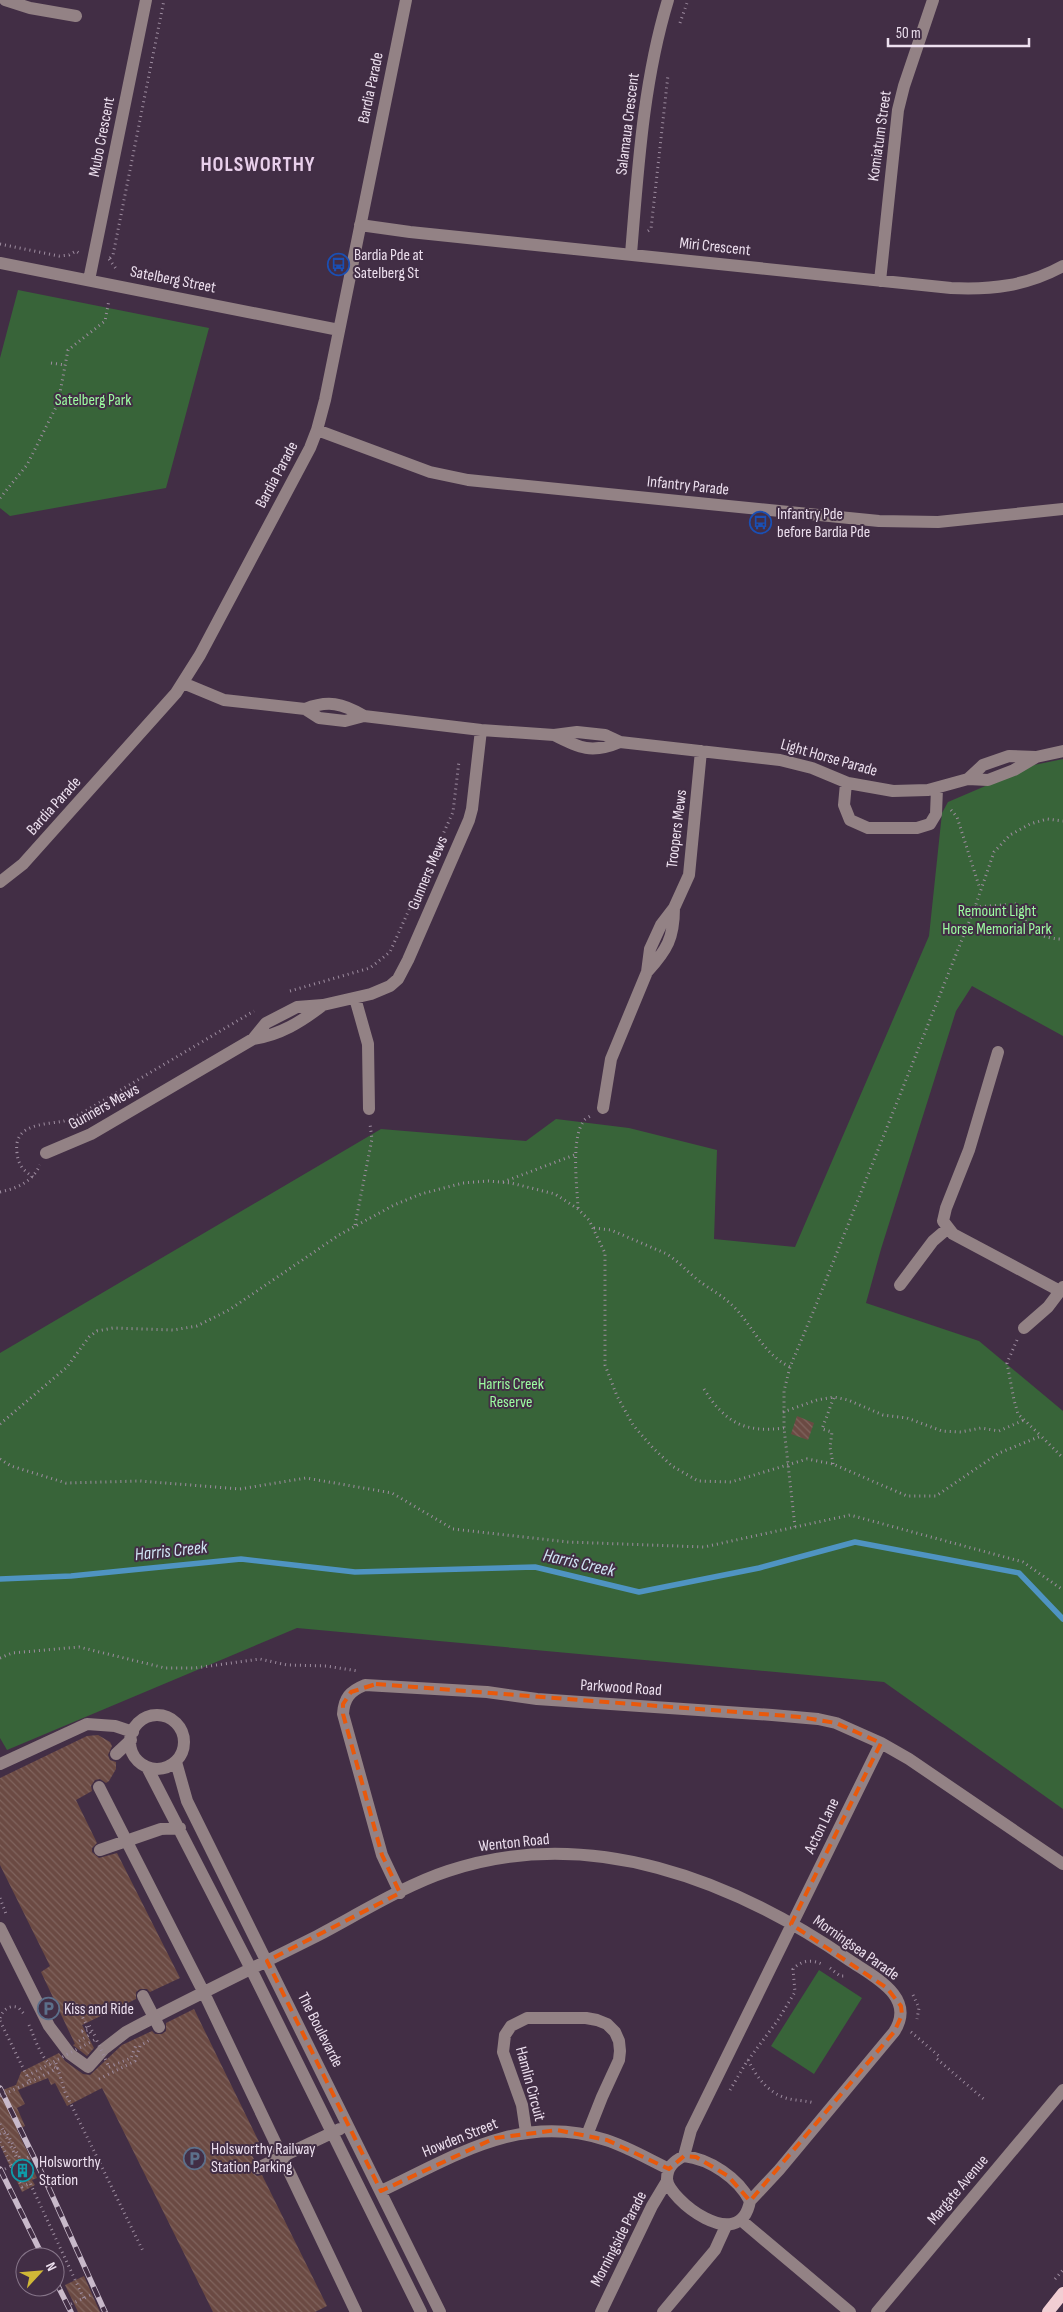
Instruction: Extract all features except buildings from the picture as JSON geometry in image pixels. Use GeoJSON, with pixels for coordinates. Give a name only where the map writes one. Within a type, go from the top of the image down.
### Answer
{"type":"FeatureCollection","features":[{"type":"Feature","properties":{"kind":"main road"},"geometry":{"type":"LineString","coordinates":[[1048,2312],[1063,2292]]}},
{"type":"Feature","properties":{"kind":"street"},"geometry":{"type":"LineString","coordinates":[[5,0],[30,8],[76,16]]}},
{"type":"Feature","properties":{"kind":"street","name":"Mubo Crescent"},"geometry":{"type":"LineString","coordinates":[[89,280],[146,0]]}},
{"type":"Feature","properties":{"kind":"street","name":"Bardia Parade"},"geometry":{"type":"LineString","coordinates":[[0,882],[23,864],[169,703],[183,683],[301,465],[317,430],[406,0]]}},
{"type":"Feature","properties":{"kind":"street","name":"Salamaua Crescent"},"geometry":{"type":"LineString","coordinates":[[631,254],[647,94],[656,44],[668,0]]}},
{"type":"Feature","properties":{"kind":"street","name":"Komiatum Street"},"geometry":{"type":"LineString","coordinates":[[880,281],[898,110],[904,86],[933,0]]}},
{"type":"Feature","properties":{"kind":"street","name":"Miri Crescent"},"geometry":{"type":"LineString","coordinates":[[360,224],[410,232],[951,288],[1000,288],[1036,279],[1063,266]]}},
{"type":"Feature","properties":{"kind":"street","name":"Satelberg Street"},"geometry":{"type":"LineString","coordinates":[[0,263],[339,330]]}},
{"type":"Feature","properties":{"kind":"street","name":"Infantry Parade"},"geometry":{"type":"LineString","coordinates":[[317,430],[416,467],[468,480],[879,521],[938,522],[1063,509]]}},
{"type":"Feature","properties":{"kind":"street","name":"Light Horse Parade"},"geometry":{"type":"LineString","coordinates":[[183,683],[224,700],[305,710],[319,718],[345,721],[364,716],[481,730],[554,735],[577,732],[605,735],[620,742],[796,763],[846,783],[886,790],[912,791],[937,788],[968,779],[983,766],[1009,756],[1036,756],[1063,751]]}},
{"type":"Feature","properties":{"kind":"street","name":"Gunners Mews"},"geometry":{"type":"LineString","coordinates":[[46,1153],[91,1134],[254,1039],[272,1036],[303,1020],[323,1005],[355,998],[390,986],[404,970],[469,820],[472,809],[481,730]]}},
{"type":"Feature","properties":{"kind":"street","name":"Troopers Mews"},"geometry":{"type":"LineString","coordinates":[[603,1108],[611,1059],[647,972],[650,949],[661,925],[674,908],[689,875],[701,752]]}},
{"type":"Feature","properties":{"kind":"street"},"geometry":{"type":"LineString","coordinates":[[846,783],[844,805],[850,820],[868,828],[917,828],[930,824],[936,814],[937,788]]}},
{"type":"Feature","properties":{"kind":"street"},"geometry":{"type":"LineString","coordinates":[[355,998],[368,1044],[369,1109]]}},
{"type":"Feature","properties":{"kind":"street"},"geometry":{"type":"LineString","coordinates":[[998,1052],[969,1150],[943,1215],[943,1221],[947,1229],[1062,1289],[1048,1307],[1024,1328]]}},
{"type":"Feature","properties":{"kind":"street"},"geometry":{"type":"LineString","coordinates":[[900,1285],[933,1241],[947,1229]]}},
{"type":"Feature","properties":{"kind":"street","name":"Parkwood Road"},"geometry":{"type":"LineString","coordinates":[[400,1893],[382,1855],[342,1714],[343,1704],[351,1692],[365,1685],[376,1684],[486,1692],[537,1699],[818,1719],[855,1730],[909,1759],[1063,1864]]}},
{"type":"Feature","properties":{"kind":"street"},"geometry":{"type":"LineString","coordinates":[[116,1754],[132,1736],[140,1721],[156,1716],[170,1719],[180,1729],[184,1738],[183,1750],[176,1762],[164,1768],[147,1767]]}},
{"type":"Feature","properties":{"kind":"street"},"geometry":{"type":"LineString","coordinates":[[0,1764],[87,1724],[115,1726],[132,1736]]}},
{"type":"Feature","properties":{"kind":"street"},"geometry":{"type":"LineString","coordinates":[[132,1736],[135,1756],[147,1767],[180,1828],[421,2312]]}},
{"type":"Feature","properties":{"kind":"street","name":"Acton Lane"},"geometry":{"type":"LineString","coordinates":[[792,1924],[881,1743]]}},
{"type":"Feature","properties":{"kind":"street","name":"The Boulevarde"},"geometry":{"type":"LineString","coordinates":[[176,1762],[187,1801],[440,2312]]}},
{"type":"Feature","properties":{"kind":"street"},"geometry":{"type":"LineString","coordinates":[[99,1788],[128,1841],[204,1992],[356,2312]]}},
{"type":"Feature","properties":{"kind":"street"},"geometry":{"type":"LineString","coordinates":[[100,1850],[161,1829],[180,1828]]}},
{"type":"Feature","properties":{"kind":"street","name":"Wenton Road"},"geometry":{"type":"LineString","coordinates":[[0,1928],[49,2026],[70,2054],[88,2068],[104,2049],[126,2032],[400,1893],[444,1872],[484,1861],[524,1855],[592,1856],[638,1863],[685,1875],[733,1893],[792,1924]]}},
{"type":"Feature","properties":{"kind":"street","name":"Morningsea Parade"},"geometry":{"type":"LineString","coordinates":[[684,2156],[691,2130],[792,1924],[888,1988],[901,2006],[902,2015],[894,2032],[750,2202]]}},
{"type":"Feature","properties":{"kind":"street"},"geometry":{"type":"LineString","coordinates":[[143,1996],[159,2027]]}},
{"type":"Feature","properties":{"kind":"street","name":"Hamlin Circuit"},"geometry":{"type":"LineString","coordinates":[[526,2132],[522,2105],[503,2052],[505,2035],[511,2026],[527,2018],[586,2018],[597,2020],[611,2028],[619,2041],[620,2051],[619,2060],[587,2135]]}},
{"type":"Feature","properties":{"kind":"street","name":"Margate Avenue"},"geometry":{"type":"LineString","coordinates":[[878,2312],[1063,2090]]}},
{"type":"Feature","properties":{"kind":"street"},"geometry":{"type":"LineString","coordinates":[[258,2168],[349,2125]]}},
{"type":"Feature","properties":{"kind":"street","name":"Howden Street"},"geometry":{"type":"LineString","coordinates":[[381,2192],[496,2138],[526,2132],[557,2130],[587,2135],[622,2146],[668,2175],[683,2202],[694,2211],[726,2226]]}},
{"type":"Feature","properties":{"kind":"street"},"geometry":{"type":"LineString","coordinates":[[663,2312],[715,2250],[726,2226],[735,2225],[742,2221],[748,2212],[750,2202],[740,2186],[728,2176],[696,2157],[684,2156],[675,2160],[668,2175]]}},
{"type":"Feature","properties":{"kind":"street","name":"Morningside Parade"},"geometry":{"type":"LineString","coordinates":[[601,2312],[668,2175]]}},
{"type":"Feature","properties":{"kind":"street"},"geometry":{"type":"LineString","coordinates":[[742,2221],[850,2312]]}},
{"type":"Feature","properties":{"kind":"path"},"geometry":{"type":"LineString","coordinates":[[0,244],[59,256],[69,255],[76,251],[94,258],[109,259],[113,256],[164,0]]}},
{"type":"Feature","properties":{"kind":"path"},"geometry":{"type":"LineString","coordinates":[[678,30],[688,0]]}},
{"type":"Feature","properties":{"kind":"path"},"geometry":{"type":"LineString","coordinates":[[633,231],[644,232],[652,229],[663,112],[669,70]]}},
{"type":"Feature","properties":{"kind":"path"},"geometry":{"type":"LineString","coordinates":[[0,498],[27,465],[58,403],[68,350],[105,321],[117,270],[109,259]]}},
{"type":"Feature","properties":{"kind":"path"},"geometry":{"type":"LineString","coordinates":[[51,362],[65,365]]}},
{"type":"Feature","properties":{"kind":"path"},"geometry":{"type":"LineString","coordinates":[[288,992],[370,968],[390,952],[453,812],[459,761]]}},
{"type":"Feature","properties":{"kind":"path"},"geometry":{"type":"LineString","coordinates":[[937,805],[952,811],[957,817],[980,890]]}},
{"type":"Feature","properties":{"kind":"path"},"geometry":{"type":"LineString","coordinates":[[795,1527],[783,1412],[784,1391],[790,1367],[975,906],[994,852],[1010,836],[1030,824],[1047,819],[1063,821]]}},
{"type":"Feature","properties":{"kind":"path"},"geometry":{"type":"LineString","coordinates":[[975,906],[1016,904],[1027,924],[1039,934],[1063,938]]}},
{"type":"Feature","properties":{"kind":"path"},"geometry":{"type":"LineString","coordinates":[[33,1177],[24,1170],[17,1156],[17,1142],[26,1130],[40,1124],[69,1119],[82,1113],[262,1007]]}},
{"type":"Feature","properties":{"kind":"path"},"geometry":{"type":"LineString","coordinates":[[578,1208],[577,1154],[579,1130],[583,1120],[603,1108]]}},
{"type":"Feature","properties":{"kind":"path"},"geometry":{"type":"LineString","coordinates":[[355,1225],[372,1139],[369,1109]]}},
{"type":"Feature","properties":{"kind":"path"},"geometry":{"type":"LineString","coordinates":[[0,1192],[19,1186],[33,1177],[46,1153]]}},
{"type":"Feature","properties":{"kind":"path"},"geometry":{"type":"LineString","coordinates":[[502,1182],[577,1154]]}},
{"type":"Feature","properties":{"kind":"path"},"geometry":{"type":"LineString","coordinates":[[0,1424],[67,1367],[89,1337],[97,1331],[113,1328],[173,1330],[197,1326],[229,1310],[355,1225],[394,1205],[421,1194],[462,1183],[488,1181],[502,1182],[554,1194],[578,1208],[594,1228],[604,1253],[605,1365],[617,1396],[633,1425],[653,1448],[672,1466],[698,1480],[732,1482],[807,1459],[833,1464],[907,1496],[936,1496],[999,1453],[1041,1436]]}},
{"type":"Feature","properties":{"kind":"path"},"geometry":{"type":"LineString","coordinates":[[594,1228],[610,1230],[675,1259],[698,1280],[726,1299],[741,1314],[768,1351],[781,1363],[790,1367]]}},
{"type":"Feature","properties":{"kind":"path"},"geometry":{"type":"LineString","coordinates":[[1024,1328],[1011,1350],[1007,1363],[1018,1414],[1063,1458]]}},
{"type":"Feature","properties":{"kind":"path"},"geometry":{"type":"LineString","coordinates":[[704,1389],[716,1407],[739,1425],[759,1430],[784,1428]]}},
{"type":"Feature","properties":{"kind":"path"},"geometry":{"type":"LineString","coordinates":[[783,1412],[817,1400],[834,1397],[848,1400],[883,1415],[907,1418],[935,1430],[954,1433],[978,1428],[999,1430],[1024,1420]]}},
{"type":"Feature","properties":{"kind":"path"},"geometry":{"type":"LineString","coordinates":[[833,1464],[830,1447],[832,1432],[822,1429],[834,1397]]}},
{"type":"Feature","properties":{"kind":"path"},"geometry":{"type":"LineString","coordinates":[[0,1459],[11,1466],[66,1483],[140,1481],[240,1489],[306,1478],[392,1493],[453,1529],[568,1542],[704,1547],[850,1515],[1023,1562],[1063,1590]]}},
{"type":"Feature","properties":{"kind":"path"},"geometry":{"type":"LineString","coordinates":[[0,1658],[12,1653],[79,1647],[165,1668],[195,1668],[260,1659],[286,1665],[326,1666],[360,1671],[376,1684]]}},
{"type":"Feature","properties":{"kind":"path"},"geometry":{"type":"LineString","coordinates":[[730,2090],[748,2060],[778,2020],[794,1992],[792,1972],[796,1966],[805,1962],[817,1962],[842,1977],[847,1975],[854,1964]]}},
{"type":"Feature","properties":{"kind":"path"},"geometry":{"type":"LineString","coordinates":[[904,2037],[916,2019],[919,2008],[912,1993]]}},
{"type":"Feature","properties":{"kind":"path"},"geometry":{"type":"LineString","coordinates":[[76,2004],[110,2068],[131,2058],[137,2042],[153,2037],[140,2046],[136,2061],[99,2079]]}},
{"type":"Feature","properties":{"kind":"path"},"geometry":{"type":"LineString","coordinates":[[30,2082],[0,2019],[6,2009],[14,2006],[19,2008],[44,2057],[52,2066],[58,2068]]}},
{"type":"Feature","properties":{"kind":"path"},"geometry":{"type":"LineString","coordinates":[[72,2044],[91,2034],[90,2029]]}},
{"type":"Feature","properties":{"kind":"path"},"geometry":{"type":"LineString","coordinates":[[909,2031],[986,2101]]}},
{"type":"Feature","properties":{"kind":"path"},"geometry":{"type":"LineString","coordinates":[[28,2076],[96,2039]]}},
{"type":"Feature","properties":{"kind":"path"},"geometry":{"type":"LineString","coordinates":[[52,2055],[65,2092],[142,2251]]}},
{"type":"Feature","properties":{"kind":"path"},"geometry":{"type":"LineString","coordinates":[[748,2060],[757,2076],[770,2090],[782,2097],[811,2102],[830,2109]]}},
{"type":"Feature","properties":{"kind":"path"},"geometry":{"type":"LineString","coordinates":[[0,2096],[58,2068]]}},
{"type":"Feature","properties":{"kind":"path"},"geometry":{"type":"LineString","coordinates":[[0,2125],[19,2162],[25,2175],[28,2174],[6,2131],[0,2134]]}},
{"type":"Feature","properties":{"kind":"path"},"geometry":{"type":"LineString","coordinates":[[0,2142],[22,2187],[30,2183],[84,2299]]}},
{"type":"Feature","properties":{"kind":"path"},"geometry":{"type":"LineString","coordinates":[[5,2169],[30,2157]]}},
{"type":"Feature","properties":{"kind":"path"},"geometry":{"type":"LineString","coordinates":[[71,2304],[93,2294]]}},
{"type":"Feature","properties":{"kind":"highlighted area"},"geometry":{"type":"Polygon","coordinates":[[[376,1684],[800,1717],[836,1723],[881,1743],[791,1924],[887,1988],[901,2006],[902,2015],[894,2032],[750,2201],[728,2176],[696,2157],[684,2156],[669,2169],[607,2140],[557,2130],[495,2138],[381,2191],[267,1961],[400,1893],[382,1855],[343,1714],[343,1704],[351,1692],[376,1684]]]}},
{"type":"Feature","properties":{"kind":"green space","name":"Satelberg Park"},"geometry":{"type":"Polygon","coordinates":[[[18,290],[209,328],[166,488],[10,516],[0,508],[0,358],[18,290]]]}},
{"type":"Feature","properties":{"kind":"green space","name":"Harris Creek Reserve"},"geometry":{"type":"Polygon","coordinates":[[[1063,759],[1063,1036],[972,986],[956,1011],[881,1249],[866,1303],[979,1341],[1063,1411],[1063,1809],[884,1682],[297,1628],[7,1750],[0,1738],[0,1353],[381,1129],[526,1141],[556,1119],[629,1128],[717,1150],[714,1239],[795,1247],[929,936],[942,813],[948,802],[1034,765],[1063,759]]]}},
{"type":"Feature","properties":{"kind":"green space"},"geometry":{"type":"Polygon","coordinates":[[[819,1970],[862,1998],[814,2074],[771,2046],[819,1970]]]}},
{"type":"Feature","properties":{"kind":"waterway","name":"Harris Creek"},"geometry":{"type":"LineString","coordinates":[[0,1579],[71,1576],[241,1559],[355,1572],[535,1567],[639,1592],[759,1568],[855,1542],[1019,1573],[1063,1619]]}},
{"type":"Feature","properties":{"kind":"railway"},"geometry":{"type":"LineString","coordinates":[[0,2088],[47,2184],[105,2312]]}},
{"type":"Feature","properties":{"kind":"railway"},"geometry":{"type":"LineString","coordinates":[[0,2169],[38,2247]]}},
{"type":"Feature","properties":{"kind":"railway"},"geometry":{"type":"LineString","coordinates":[[64,2297],[71,2312]]}},
{"type":"Feature","properties":{"kind":"place","name":"Bardia Pde at Satelberg St"},"geometry":{"type":"Point","coordinates":[338,264]}},
{"type":"Feature","properties":{"kind":"place","name":"Infantry Pde before Bardia Pde"},"geometry":{"type":"Point","coordinates":[761,523]}},
{"type":"Feature","properties":{"kind":"place","name":"Kiss and Ride"},"geometry":{"type":"Point","coordinates":[48,2009]}},
{"type":"Feature","properties":{"kind":"place","name":"Holsworthy Railway Station Parking"},"geometry":{"type":"Point","coordinates":[195,2158]}},
{"type":"Feature","properties":{"kind":"place","name":"Holsworthy Station"},"geometry":{"type":"Point","coordinates":[23,2171]}},
{"type":"Feature","properties":{"kind":"district","name":"HOLSWORTHY"},"geometry":{"type":"Point","coordinates":[258,164]}},
{"type":"Feature","properties":{"kind":"park label","name":"Remount Light Horse Memorial Park"},"geometry":{"type":"Point","coordinates":[997,920]}}]}
